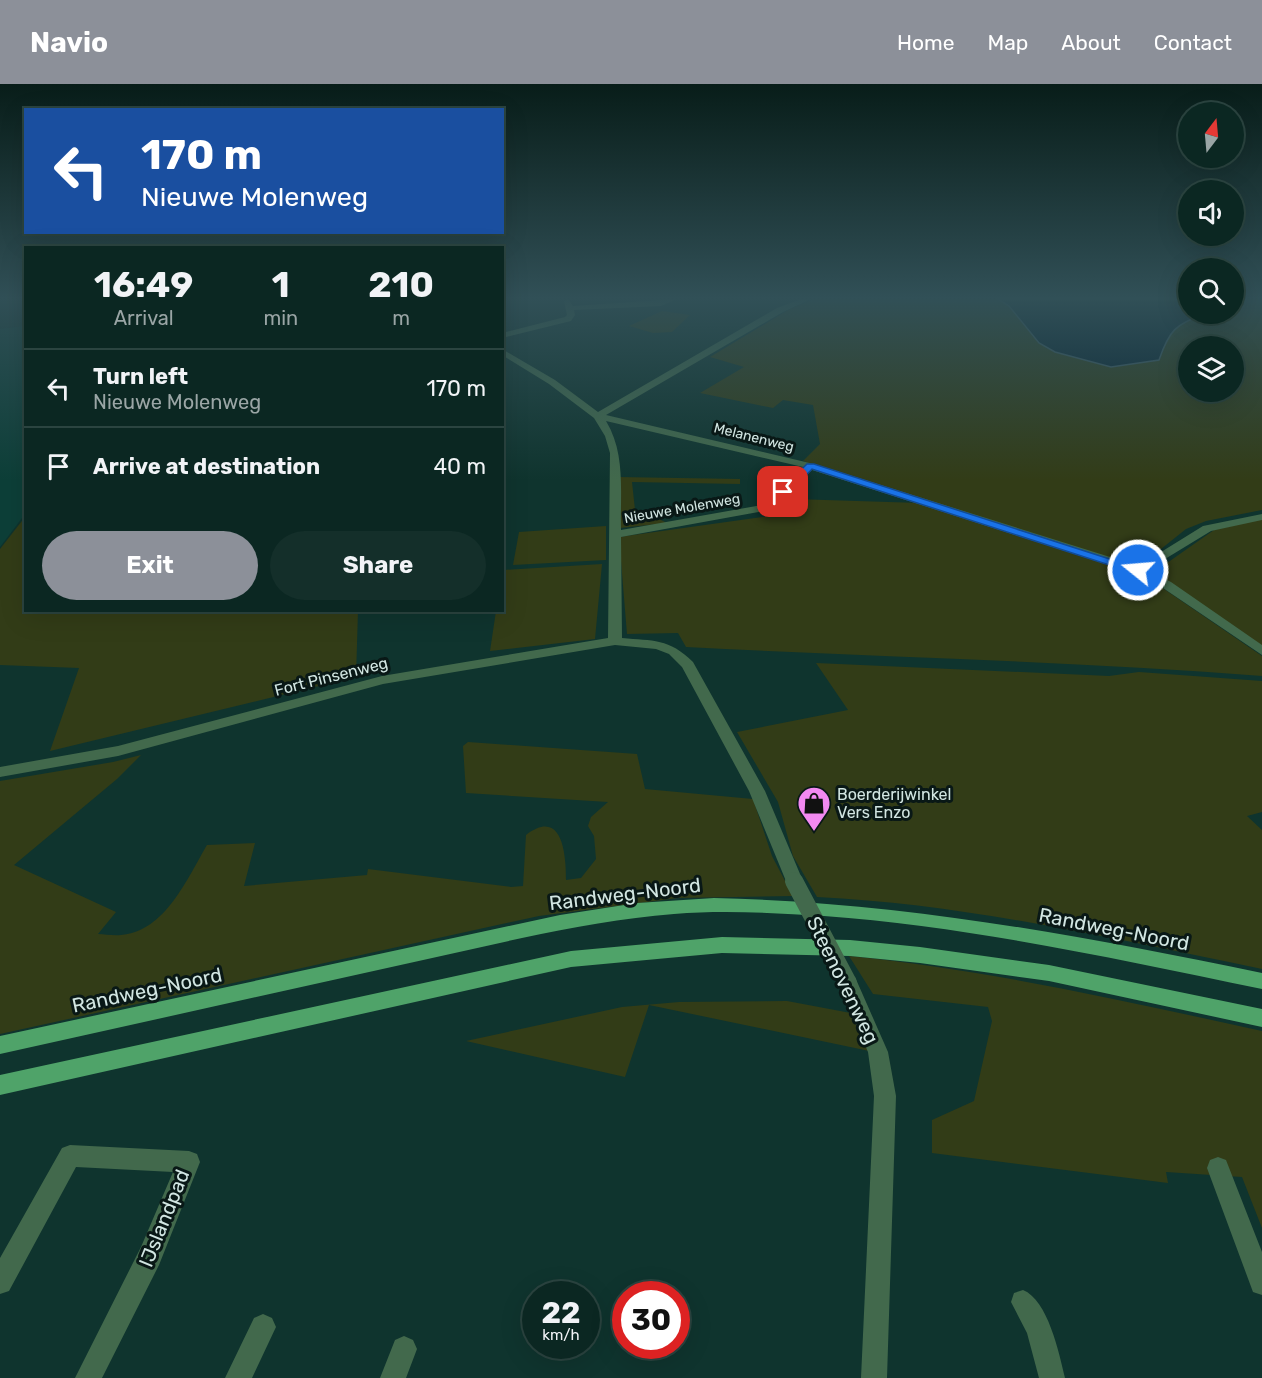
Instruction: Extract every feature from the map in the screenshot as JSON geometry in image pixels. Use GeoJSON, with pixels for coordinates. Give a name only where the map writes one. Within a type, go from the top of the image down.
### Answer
{"type":"FeatureCollection","features":[{"type":"Feature","properties":{"kind":"main road","name":"Randweg-Noord"},"geometry":{"type":"LineString","coordinates":[[0,1045],[540,927],[639,910],[713,905],[837,909],[934,920],[1088,945],[1262,981]]}},
{"type":"Feature","properties":{"kind":"main road"},"geometry":{"type":"LineString","coordinates":[[0,1085],[570,959],[722,945],[850,948],[920,955],[1049,973],[1262,1018]]}},
{"type":"Feature","properties":{"kind":"street","name":"Nieuwe Molenweg"},"geometry":{"type":"LineString","coordinates":[[516,359],[542,375],[598,416],[610,436],[615,453],[615,642]]}},
{"type":"Feature","properties":{"kind":"street"},"geometry":{"type":"LineString","coordinates":[[598,416],[695,359]]}},
{"type":"Feature","properties":{"kind":"street","name":"Melanenweg"},"geometry":{"type":"LineString","coordinates":[[598,416],[810,466],[1138,570],[1167,585],[1262,651]]}},
{"type":"Feature","properties":{"kind":"street","name":"Nieuwe Molenweg"},"geometry":{"type":"LineString","coordinates":[[614,535],[765,508],[810,466]]}},
{"type":"Feature","properties":{"kind":"street"},"geometry":{"type":"LineString","coordinates":[[1138,570],[1207,528],[1262,517]]}},
{"type":"Feature","properties":{"kind":"street","name":"Fort Pinsenweg"},"geometry":{"type":"LineString","coordinates":[[0,772],[118,751],[382,680],[615,642],[658,645],[674,651]]}},
{"type":"Feature","properties":{"kind":"street","name":"Steenovenweg"},"geometry":{"type":"LineString","coordinates":[[674,651],[688,665],[757,791],[794,881],[848,983],[878,1052],[885,1095],[874,1378]]}},
{"type":"Feature","properties":{"kind":"street","name":"IJslandpad"},"geometry":{"type":"LineString","coordinates":[[0,1282],[70,1156],[189,1162],[150,1256],[88,1378]]}},
{"type":"Feature","properties":{"kind":"street"},"geometry":{"type":"LineString","coordinates":[[1218,1168],[1262,1283]]}},
{"type":"Feature","properties":{"kind":"street"},"geometry":{"type":"LineString","coordinates":[[1023,1302],[1035,1318],[1040,1331],[1052,1378]]}},
{"type":"Feature","properties":{"kind":"street"},"geometry":{"type":"LineString","coordinates":[[238,1378],[263,1327]]}},
{"type":"Feature","properties":{"kind":"street"},"geometry":{"type":"LineString","coordinates":[[393,1378],[404,1349]]}},
{"type":"Feature","properties":{"kind":"shaded area"},"geometry":{"type":"Polygon","coordinates":[[[0,359],[24,359],[24,515],[0,547],[0,359]]]}},
{"type":"Feature","properties":{"kind":"shaded area"},"geometry":{"type":"Polygon","coordinates":[[[1083,359],[1159,359],[1111,367],[1083,359]]]}},
{"type":"Feature","properties":{"kind":"green space"},"geometry":{"type":"Polygon","coordinates":[[[718,359],[1085,359],[1111,367],[1152,359],[1178,359],[1178,402],[1244,402],[1244,359],[1262,359],[1262,510],[1206,521],[1186,529],[1161,549],[1147,555],[1109,557],[803,461],[820,444],[813,405],[783,400],[773,408],[700,393],[744,367],[718,359]]]}},
{"type":"Feature","properties":{"kind":"green space"},"geometry":{"type":"Polygon","coordinates":[[[618,477],[740,479],[740,484],[632,482],[636,519],[657,518],[667,523],[620,528],[618,477]]]}},
{"type":"Feature","properties":{"kind":"green space"},"geometry":{"type":"Polygon","coordinates":[[[794,499],[920,503],[1145,576],[1262,656],[1262,676],[1046,663],[686,647],[678,633],[627,634],[619,537],[770,516],[794,499]]]}},
{"type":"Feature","properties":{"kind":"green space"},"geometry":{"type":"Polygon","coordinates":[[[24,518],[24,612],[358,612],[356,677],[50,751],[79,668],[0,665],[0,549],[24,518]]]}},
{"type":"Feature","properties":{"kind":"green space"},"geometry":{"type":"Polygon","coordinates":[[[1262,519],[1262,646],[1173,587],[1157,570],[1214,530],[1262,519]]]}},
{"type":"Feature","properties":{"kind":"green space"},"geometry":{"type":"Polygon","coordinates":[[[606,526],[606,560],[513,565],[519,532],[606,526]]]}},
{"type":"Feature","properties":{"kind":"green space"},"geometry":{"type":"Polygon","coordinates":[[[602,564],[595,639],[490,651],[496,612],[504,612],[504,570],[602,564]]]}},
{"type":"Feature","properties":{"kind":"green space"},"geometry":{"type":"Polygon","coordinates":[[[816,663],[1109,676],[1139,672],[1262,681],[1262,812],[1247,816],[1262,830],[1262,969],[985,915],[873,901],[817,897],[793,856],[778,802],[737,732],[848,710],[816,663]]]}},
{"type":"Feature","properties":{"kind":"green space"},"geometry":{"type":"Polygon","coordinates":[[[468,742],[637,754],[645,789],[753,799],[772,856],[793,896],[678,898],[539,916],[0,1034],[0,781],[113,762],[141,755],[117,779],[14,865],[116,912],[98,934],[121,935],[137,932],[163,914],[183,887],[207,845],[255,843],[244,886],[367,875],[368,869],[511,887],[523,886],[526,835],[538,828],[548,827],[560,838],[565,859],[566,880],[581,878],[596,859],[594,836],[588,826],[591,817],[608,802],[466,793],[463,746],[468,742]]]}},
{"type":"Feature","properties":{"kind":"green space"},"geometry":{"type":"Polygon","coordinates":[[[849,956],[1005,978],[1262,1031],[1262,1228],[1242,1177],[1166,1172],[1168,1183],[932,1153],[932,1120],[974,1101],[992,1021],[988,1007],[873,994],[849,956]]]}},
{"type":"Feature","properties":{"kind":"green space"},"geometry":{"type":"Polygon","coordinates":[[[787,1001],[856,1014],[874,1052],[649,1005],[625,1077],[466,1041],[622,1007],[679,1002],[787,1001]]]}},
{"type":"Feature","properties":{"kind":"place","name":"Boerderijwinkel Vers Enzo"},"geometry":{"type":"Point","coordinates":[814,832]}},
{"type":"Feature","properties":{"kind":"route"},"geometry":{"type":"LineString","coordinates":[[783,492],[810,466],[1138,570]]}}]}
